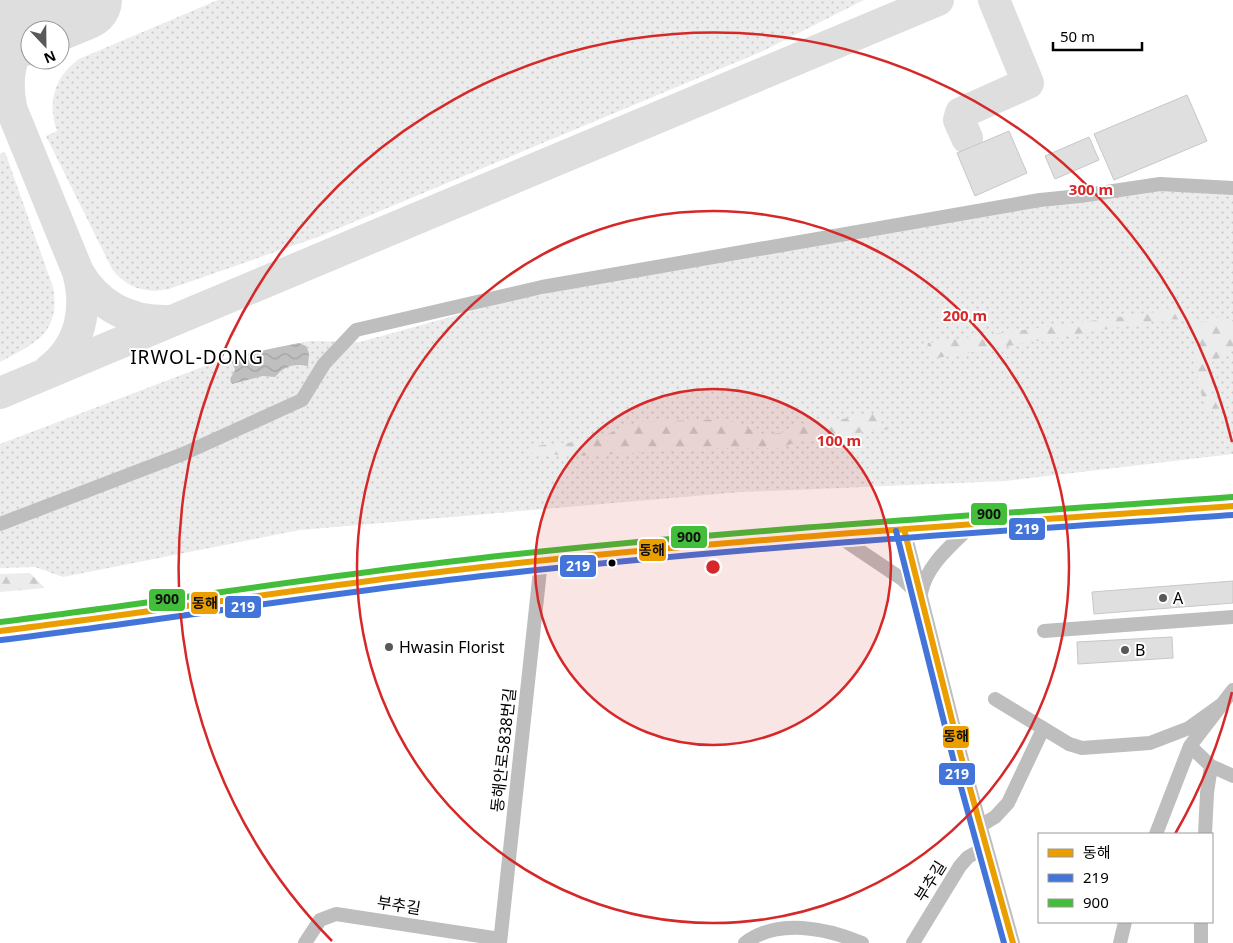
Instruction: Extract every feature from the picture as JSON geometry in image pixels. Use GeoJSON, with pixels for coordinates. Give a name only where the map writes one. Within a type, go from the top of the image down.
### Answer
{"type":"FeatureCollection","features":[{"type":"Feature","properties":{"kind":"main road"},"geometry":{"type":"LineString","coordinates":[[0,631],[412,576],[541,561],[835,534],[1233,506]]}},
{"type":"Feature","properties":{"kind":"street"},"geometry":{"type":"LineString","coordinates":[[0,524],[183,454],[302,400],[324,364],[356,330],[542,288],[1040,200],[1160,184],[1233,188]]}},
{"type":"Feature","properties":{"kind":"street"},"geometry":{"type":"LineString","coordinates":[[921,596],[926,576],[936,562],[972,525]]}},
{"type":"Feature","properties":{"kind":"street"},"geometry":{"type":"LineString","coordinates":[[904,529],[980,826],[1013,943]]}},
{"type":"Feature","properties":{"kind":"street"},"geometry":{"type":"LineString","coordinates":[[835,534],[902,579],[921,596]]}},
{"type":"Feature","properties":{"kind":"street","name":"동해안로5838번길"},"geometry":{"type":"LineString","coordinates":[[500,941],[541,561]]}},
{"type":"Feature","properties":{"kind":"street"},"geometry":{"type":"LineString","coordinates":[[1044,631],[1233,617]]}},
{"type":"Feature","properties":{"kind":"street"},"geometry":{"type":"LineString","coordinates":[[1156,833],[1194,747],[1233,690]]}},
{"type":"Feature","properties":{"kind":"street"},"geometry":{"type":"LineString","coordinates":[[995,699],[1069,744],[1082,748],[1141,744],[1189,728],[1221,705]]}},
{"type":"Feature","properties":{"kind":"street"},"geometry":{"type":"LineString","coordinates":[[1189,728],[1194,747],[1212,766],[1233,776]]}},
{"type":"Feature","properties":{"kind":"street"},"geometry":{"type":"LineString","coordinates":[[980,826],[995,817],[1008,804],[1043,729]]}},
{"type":"Feature","properties":{"kind":"street"},"geometry":{"type":"LineString","coordinates":[[1206,833],[1207,793],[1212,766]]}},
{"type":"Feature","properties":{"kind":"street","name":"부추길"},"geometry":{"type":"LineString","coordinates":[[912,943],[960,866],[968,857],[986,846]]}},
{"type":"Feature","properties":{"kind":"street","name":"부추길"},"geometry":{"type":"LineString","coordinates":[[306,943],[320,920],[336,914],[500,941]]}},
{"type":"Feature","properties":{"kind":"street"},"geometry":{"type":"LineString","coordinates":[[1120,943],[1125,923]]}},
{"type":"Feature","properties":{"kind":"street"},"geometry":{"type":"LineString","coordinates":[[1201,923],[1201,943]]}},
{"type":"Feature","properties":{"kind":"street"},"geometry":{"type":"LineString","coordinates":[[744,943],[765,932],[803,928],[827,931],[862,943]]}},
{"type":"Feature","properties":{"kind":"green space"},"geometry":{"type":"Polygon","coordinates":[[[218,0],[864,0],[763,51],[318,237],[169,289],[152,291],[130,285],[112,269],[46,136],[57,131],[54,121],[53,101],[58,82],[67,70],[70,70],[70,66],[79,59],[218,0]]]}},
{"type":"Feature","properties":{"kind":"green space"},"geometry":{"type":"Polygon","coordinates":[[[5,152],[53,287],[54,303],[53,316],[43,335],[24,349],[0,362],[0,154],[5,152]]]}},
{"type":"Feature","properties":{"kind":"green space"},"geometry":{"type":"Polygon","coordinates":[[[1160,186],[1233,194],[1233,454],[1006,481],[741,492],[300,530],[63,577],[35,567],[0,568],[0,444],[226,358],[310,341],[360,342],[512,300],[912,225],[1160,186]]]}},
{"type":"Feature","properties":{"kind":"green space"},"geometry":{"type":"Polygon","coordinates":[[[1171,310],[1192,314],[1200,323],[1222,316],[1228,324],[1233,320],[1233,349],[1208,365],[1212,396],[1220,410],[1206,409],[1198,384],[1194,329],[1190,320],[1167,319],[937,358],[927,349],[928,343],[1171,310]]]}},
{"type":"Feature","properties":{"kind":"green space"},"geometry":{"type":"Polygon","coordinates":[[[879,413],[882,426],[891,429],[800,440],[781,448],[719,448],[576,456],[531,453],[533,446],[588,441],[640,422],[727,419],[764,435],[785,432],[807,422],[836,420],[879,413]]]}},
{"type":"Feature","properties":{"kind":"green space"},"geometry":{"type":"Polygon","coordinates":[[[30,573],[45,588],[0,592],[0,574],[30,573]]]}},
{"type":"Feature","properties":{"kind":"water"},"geometry":{"type":"Polygon","coordinates":[[[299,343],[306,346],[309,353],[308,366],[294,365],[282,370],[275,377],[263,376],[232,384],[230,379],[235,370],[232,361],[241,355],[299,343]]]}},
{"type":"Feature","properties":{"kind":"building"},"geometry":{"type":"Polygon","coordinates":[[[1187,95],[1207,141],[1114,180],[1094,134],[1187,95]]]}},
{"type":"Feature","properties":{"kind":"building"},"geometry":{"type":"Polygon","coordinates":[[[1009,131],[1027,173],[975,196],[957,153],[1009,131]]]}},
{"type":"Feature","properties":{"kind":"building"},"geometry":{"type":"Polygon","coordinates":[[[1089,137],[1099,160],[1055,179],[1045,156],[1089,137]]]}},
{"type":"Feature","properties":{"kind":"building","name":"A"},"geometry":{"type":"Polygon","coordinates":[[[1233,581],[1233,603],[1094,614],[1092,592],[1233,581]]]}},
{"type":"Feature","properties":{"kind":"building","name":"B"},"geometry":{"type":"Polygon","coordinates":[[[1172,637],[1173,658],[1078,664],[1077,642],[1172,637]]]}},
{"type":"Feature","properties":{"kind":"taxiway"},"geometry":{"type":"LineString","coordinates":[[0,393],[938,0]]}},
{"type":"Feature","properties":{"kind":"taxiway"},"geometry":{"type":"LineString","coordinates":[[967,138],[959,120],[961,113],[1028,83],[994,0]]}},
{"type":"Feature","properties":{"kind":"taxiway"},"geometry":{"type":"LineString","coordinates":[[0,11],[18,16],[40,18]]}},
{"type":"Feature","properties":{"kind":"taxiway"},"geometry":{"type":"LineString","coordinates":[[11,106],[9,81],[13,58],[24,37],[40,18]]}},
{"type":"Feature","properties":{"kind":"taxiway"},"geometry":{"type":"LineString","coordinates":[[0,81],[78,272]]}},
{"type":"Feature","properties":{"kind":"taxiway"},"geometry":{"type":"LineString","coordinates":[[49,370],[68,350],[79,326],[82,300],[78,272],[95,294],[116,310],[141,319],[169,321]]}},
{"type":"Feature","properties":{"kind":"runway"},"geometry":{"type":"LineString","coordinates":[[0,34],[82,0]]}},
{"type":"Feature","properties":{"kind":"transit line","name":"900"},"geometry":{"type":"LineString","coordinates":[[0,622],[361,573],[575,548],[856,524],[1232,497]]}},
{"type":"Feature","properties":{"kind":"transit line","name":"동해"},"geometry":{"type":"LineString","coordinates":[[0,631],[361,582],[575,557],[857,533],[1233,506]]}},
{"type":"Feature","properties":{"kind":"transit line","name":"219"},"geometry":{"type":"LineString","coordinates":[[1,640],[362,591],[576,566],[858,541],[1233,515]]}},
{"type":"Feature","properties":{"kind":"transit line","name":"동해"},"geometry":{"type":"LineString","coordinates":[[904,529],[961,756],[1013,943]]}},
{"type":"Feature","properties":{"kind":"transit line","name":"219"},"geometry":{"type":"LineString","coordinates":[[896,531],[953,758],[1004,943]]}},
{"type":"Feature","properties":{"kind":"place","name":"A"},"geometry":{"type":"Point","coordinates":[1163,598]}},
{"type":"Feature","properties":{"kind":"place","name":"Hwasin Florist"},"geometry":{"type":"Point","coordinates":[389,647]}},
{"type":"Feature","properties":{"kind":"place","name":"B"},"geometry":{"type":"Point","coordinates":[1125,650]}},
{"type":"Feature","properties":{"kind":"district","name":"IRWOL-DONG"},"geometry":{"type":"Point","coordinates":[197,357]}}]}
